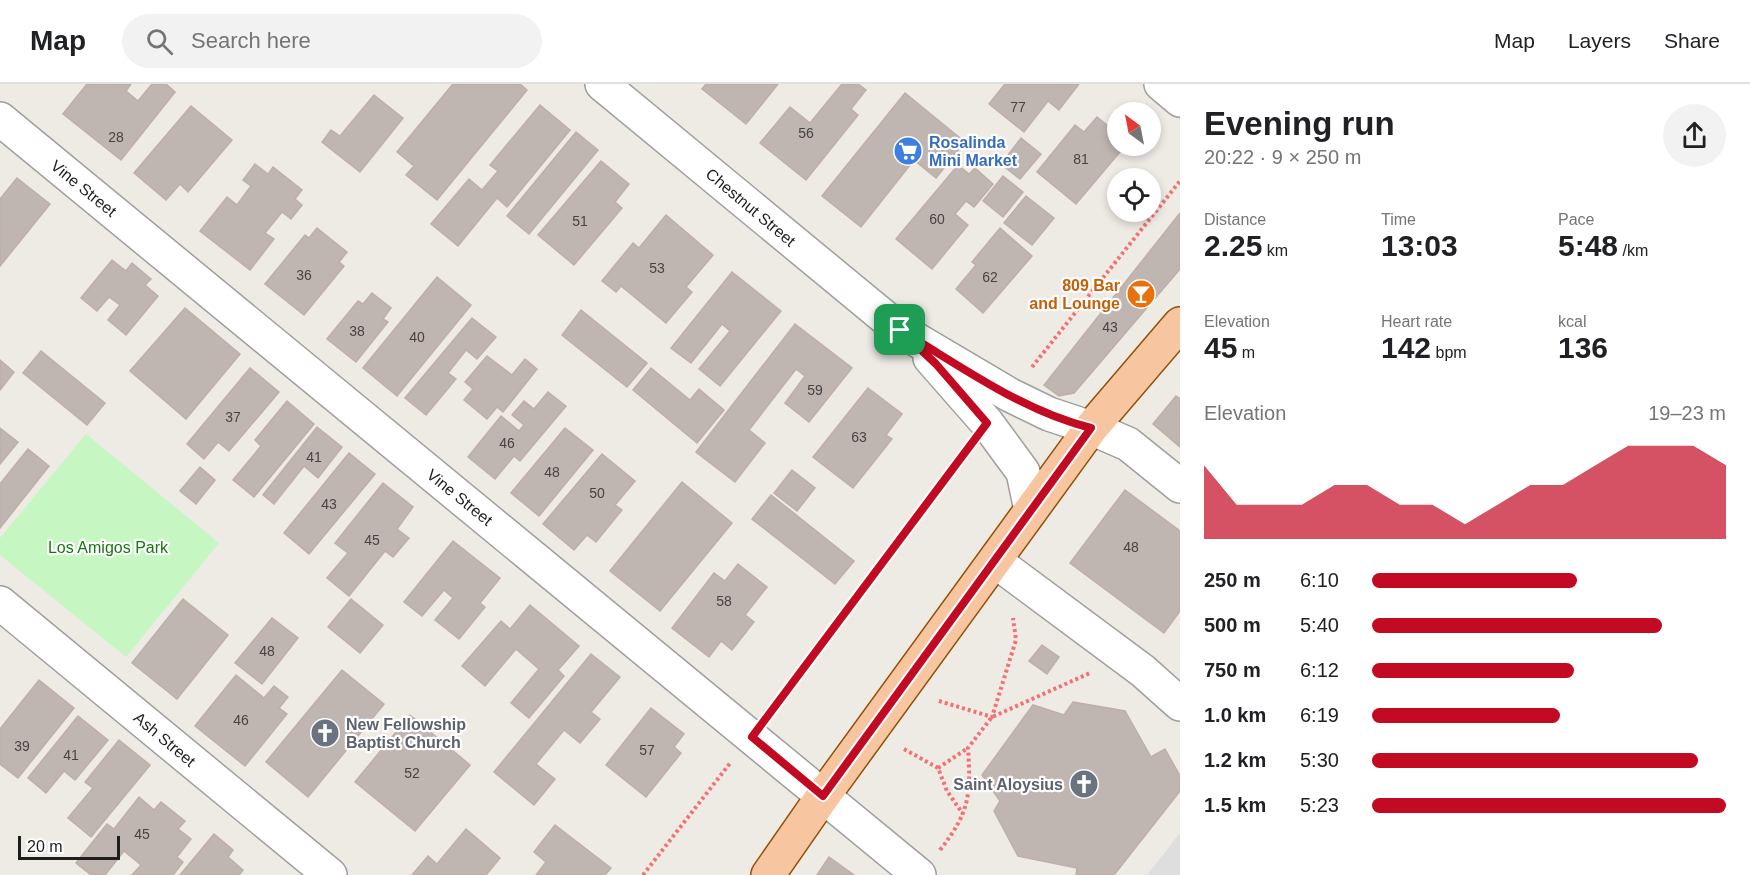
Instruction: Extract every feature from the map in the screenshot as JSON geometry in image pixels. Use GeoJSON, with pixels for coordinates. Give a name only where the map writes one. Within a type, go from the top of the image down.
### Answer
{"type":"FeatureCollection","features":[{"type":"Feature","properties":{"kind":"main road"},"geometry":{"type":"LineString","coordinates":[[768,875],[1091,428],[1180,324]]}},
{"type":"Feature","properties":{"kind":"street","name":"Chestnut Street"},"geometry":{"type":"LineString","coordinates":[[602,84],[900,330],[936,364],[978,434],[1023,472],[1030,510]]}},
{"type":"Feature","properties":{"kind":"street"},"geometry":{"type":"LineString","coordinates":[[1161,84],[1180,100]]}},
{"type":"Feature","properties":{"kind":"street","name":"Vine Street"},"geometry":{"type":"LineString","coordinates":[[0,119],[823,796],[928,865]]}},
{"type":"Feature","properties":{"kind":"street","name":"Chestnut Street"},"geometry":{"type":"LineString","coordinates":[[900,330],[1049,414],[1091,428],[1128,444],[1180,486]]}},
{"type":"Feature","properties":{"kind":"street"},"geometry":{"type":"LineString","coordinates":[[995,561],[1143,671],[1180,704]]}},
{"type":"Feature","properties":{"kind":"street","name":"Ash Street"},"geometry":{"type":"LineString","coordinates":[[0,603],[330,875]]}},
{"type":"Feature","properties":{"kind":"path"},"geometry":{"type":"LineString","coordinates":[[1010,394],[1180,181]]}},
{"type":"Feature","properties":{"kind":"path"},"geometry":{"type":"LineString","coordinates":[[643,875],[752,737],[978,434]]}},
{"type":"Feature","properties":{"kind":"path"},"geometry":{"type":"LineString","coordinates":[[938,768],[968,747],[992,717],[1016,640],[1011,610]]}},
{"type":"Feature","properties":{"kind":"path"},"geometry":{"type":"LineString","coordinates":[[939,700],[992,717],[1092,672]]}},
{"type":"Feature","properties":{"kind":"path"},"geometry":{"type":"LineString","coordinates":[[928,865],[964,815],[970,782],[968,747]]}},
{"type":"Feature","properties":{"kind":"path"},"geometry":{"type":"LineString","coordinates":[[904,749],[938,768],[947,791],[964,815]]}},
{"type":"Feature","properties":{"kind":"green space","name":"Los Amigos Park"},"geometry":{"type":"Polygon","coordinates":[[[86,434],[219,543],[126,657],[0,555],[0,538],[86,434]]]}},
{"type":"Feature","properties":{"kind":"shaded area"},"geometry":{"type":"Polygon","coordinates":[[[1180,833],[1180,875],[1147,875],[1180,833]]]}},
{"type":"Feature","properties":{"kind":"building"},"geometry":{"type":"Polygon","coordinates":[[[87,84],[131,84],[126,91],[138,101],[152,84],[166,84],[175,92],[121,160],[63,114],[87,84]]]}},
{"type":"Feature","properties":{"kind":"building"},"geometry":{"type":"Polygon","coordinates":[[[453,84],[520,84],[527,90],[437,200],[406,175],[414,166],[397,152],[453,84]]]}},
{"type":"Feature","properties":{"kind":"building"},"geometry":{"type":"Polygon","coordinates":[[[706,84],[778,84],[746,124],[702,89],[706,84]]]}},
{"type":"Feature","properties":{"kind":"building"},"geometry":{"type":"Polygon","coordinates":[[[842,84],[858,84],[866,90],[851,109],[858,115],[806,180],[760,143],[790,107],[810,123],[842,84]]]}},
{"type":"Feature","properties":{"kind":"building"},"geometry":{"type":"Polygon","coordinates":[[[1005,84],[1079,84],[1059,110],[1048,101],[1024,132],[989,104],[1005,84]]]}},
{"type":"Feature","properties":{"kind":"building","name":"Rosalinda Mini Market"},"geometry":{"type":"Polygon","coordinates":[[[905,93],[965,142],[936,178],[914,160],[861,227],[822,196],[905,93]]]}},
{"type":"Feature","properties":{"kind":"building"},"geometry":{"type":"Polygon","coordinates":[[[374,95],[403,118],[360,172],[322,142],[331,130],[340,136],[374,95]]]}},
{"type":"Feature","properties":{"kind":"building"},"geometry":{"type":"Polygon","coordinates":[[[540,105],[570,130],[507,207],[497,198],[458,246],[431,224],[469,179],[482,190],[498,171],[490,165],[540,105]]]}},
{"type":"Feature","properties":{"kind":"building"},"geometry":{"type":"Polygon","coordinates":[[[191,106],[232,140],[188,192],[180,184],[166,200],[134,173],[191,106]]]}},
{"type":"Feature","properties":{"kind":"building"},"geometry":{"type":"Polygon","coordinates":[[[1097,117],[1107,125],[1107,156],[1117,156],[1076,204],[1037,172],[1075,125],[1084,132],[1097,117]]]}},
{"type":"Feature","properties":{"kind":"building"},"geometry":{"type":"Polygon","coordinates":[[[576,132],[598,150],[529,234],[507,216],[576,132]]]}},
{"type":"Feature","properties":{"kind":"building"},"geometry":{"type":"Polygon","coordinates":[[[1021,138],[1041,154],[1020,179],[1001,164],[1021,138]]]}},
{"type":"Feature","properties":{"kind":"building"},"geometry":{"type":"Polygon","coordinates":[[[601,161],[629,184],[615,202],[622,208],[574,265],[538,235],[601,161]]]}},
{"type":"Feature","properties":{"kind":"building"},"geometry":{"type":"Polygon","coordinates":[[[255,164],[268,174],[273,167],[302,190],[295,199],[302,205],[291,219],[282,212],[265,233],[274,239],[250,270],[200,231],[227,197],[237,205],[251,186],[243,180],[255,164]]]}},
{"type":"Feature","properties":{"kind":"building"},"geometry":{"type":"Polygon","coordinates":[[[958,165],[969,174],[975,168],[993,184],[974,207],[966,201],[955,214],[968,225],[932,269],[896,239],[958,165]]]}},
{"type":"Feature","properties":{"kind":"building"},"geometry":{"type":"Polygon","coordinates":[[[1003,176],[1023,192],[1003,217],[983,201],[1003,176]]]}},
{"type":"Feature","properties":{"kind":"building"},"geometry":{"type":"Polygon","coordinates":[[[17,178],[50,204],[0,266],[0,199],[17,178]]]}},
{"type":"Feature","properties":{"kind":"building"},"geometry":{"type":"Polygon","coordinates":[[[1026,196],[1054,218],[1032,245],[1004,223],[1026,196]]]}},
{"type":"Feature","properties":{"kind":"building"},"geometry":{"type":"Polygon","coordinates":[[[1180,213],[1180,269],[1074,393],[1059,396],[1044,385],[1180,213]]]}},
{"type":"Feature","properties":{"kind":"building"},"geometry":{"type":"Polygon","coordinates":[[[666,215],[713,255],[686,287],[692,292],[666,323],[621,286],[616,292],[602,281],[633,243],[639,248],[666,215]]]}},
{"type":"Feature","properties":{"kind":"building"},"geometry":{"type":"Polygon","coordinates":[[[317,228],[347,252],[339,262],[344,266],[304,315],[265,284],[305,235],[309,238],[317,228]]]}},
{"type":"Feature","properties":{"kind":"building"},"geometry":{"type":"Polygon","coordinates":[[[1000,228],[1032,256],[983,313],[956,289],[976,265],[972,262],[1000,228]]]}},
{"type":"Feature","properties":{"kind":"building"},"geometry":{"type":"Polygon","coordinates":[[[112,260],[126,271],[132,263],[151,279],[145,285],[158,296],[126,335],[108,320],[120,305],[109,297],[97,311],[81,298],[112,260]]]}},
{"type":"Feature","properties":{"kind":"building"},"geometry":{"type":"Polygon","coordinates":[[[732,272],[781,311],[720,386],[699,369],[730,331],[722,324],[691,363],[671,348],[732,272]]]}},
{"type":"Feature","properties":{"kind":"building"},"geometry":{"type":"Polygon","coordinates":[[[437,277],[471,305],[397,396],[363,368],[437,277]]]}},
{"type":"Feature","properties":{"kind":"building"},"geometry":{"type":"Polygon","coordinates":[[[372,293],[391,308],[383,319],[388,322],[356,362],[327,339],[358,301],[363,304],[372,293]]]}},
{"type":"Feature","properties":{"kind":"building"},"geometry":{"type":"Polygon","coordinates":[[[185,308],[240,354],[186,419],[130,371],[185,308]]]}},
{"type":"Feature","properties":{"kind":"building"},"geometry":{"type":"Polygon","coordinates":[[[581,310],[647,363],[627,387],[562,335],[581,310]]]}},
{"type":"Feature","properties":{"kind":"building"},"geometry":{"type":"Polygon","coordinates":[[[472,318],[496,337],[477,359],[466,350],[448,373],[456,379],[426,415],[405,398],[472,318]]]}},
{"type":"Feature","properties":{"kind":"building"},"geometry":{"type":"Polygon","coordinates":[[[795,324],[852,368],[809,422],[785,403],[805,376],[796,369],[749,430],[765,443],[735,482],[696,452],[795,324]]]}},
{"type":"Feature","properties":{"kind":"building"},"geometry":{"type":"Polygon","coordinates":[[[41,351],[105,403],[87,425],[23,373],[41,351]]]}},
{"type":"Feature","properties":{"kind":"building"},"geometry":{"type":"Polygon","coordinates":[[[487,356],[512,375],[525,359],[537,369],[503,412],[497,407],[487,419],[464,400],[473,389],[465,382],[487,356]]]}},
{"type":"Feature","properties":{"kind":"building"},"geometry":{"type":"Polygon","coordinates":[[[0,360],[14,372],[0,390],[0,360]]]}},
{"type":"Feature","properties":{"kind":"building"},"geometry":{"type":"Polygon","coordinates":[[[250,368],[279,392],[229,451],[218,442],[204,459],[187,444],[250,368]]]}},
{"type":"Feature","properties":{"kind":"building"},"geometry":{"type":"Polygon","coordinates":[[[651,368],[690,400],[699,389],[724,410],[697,443],[633,390],[651,368]]]}},
{"type":"Feature","properties":{"kind":"building"},"geometry":{"type":"Polygon","coordinates":[[[868,388],[902,414],[886,435],[892,439],[853,488],[813,457],[868,388]]]}},
{"type":"Feature","properties":{"kind":"building"},"geometry":{"type":"Polygon","coordinates":[[[548,392],[566,406],[520,461],[514,456],[495,479],[468,457],[501,416],[519,431],[524,425],[512,415],[524,401],[534,409],[548,392]]]}},
{"type":"Feature","properties":{"kind":"building"},"geometry":{"type":"Polygon","coordinates":[[[1176,396],[1180,399],[1180,447],[1153,424],[1176,396]]]}},
{"type":"Feature","properties":{"kind":"building"},"geometry":{"type":"Polygon","coordinates":[[[287,401],[314,424],[254,497],[233,480],[261,446],[255,440],[287,401]]]}},
{"type":"Feature","properties":{"kind":"building"},"geometry":{"type":"Polygon","coordinates":[[[317,427],[342,447],[318,478],[304,466],[274,504],[263,495],[317,427]]]}},
{"type":"Feature","properties":{"kind":"building"},"geometry":{"type":"Polygon","coordinates":[[[0,428],[18,442],[0,464],[0,428]]]}},
{"type":"Feature","properties":{"kind":"building"},"geometry":{"type":"Polygon","coordinates":[[[565,428],[593,450],[539,516],[511,493],[565,428]]]}},
{"type":"Feature","properties":{"kind":"building"},"geometry":{"type":"Polygon","coordinates":[[[28,449],[49,466],[0,528],[0,484],[28,449]]]}},
{"type":"Feature","properties":{"kind":"building"},"geometry":{"type":"Polygon","coordinates":[[[349,453],[375,474],[309,554],[284,533],[349,453]]]}},
{"type":"Feature","properties":{"kind":"building"},"geometry":{"type":"Polygon","coordinates":[[[602,454],[635,481],[615,505],[622,510],[596,542],[587,535],[574,550],[543,524],[602,454]]]}},
{"type":"Feature","properties":{"kind":"building"},"geometry":{"type":"Polygon","coordinates":[[[200,467],[215,480],[196,504],[180,491],[200,467]]]}},
{"type":"Feature","properties":{"kind":"building"},"geometry":{"type":"Polygon","coordinates":[[[792,470],[815,488],[797,511],[774,493],[792,470]]]}},
{"type":"Feature","properties":{"kind":"building"},"geometry":{"type":"Polygon","coordinates":[[[682,482],[732,523],[660,611],[610,571],[682,482]]]}},
{"type":"Feature","properties":{"kind":"building"},"geometry":{"type":"Polygon","coordinates":[[[383,483],[413,507],[397,529],[409,538],[393,557],[385,551],[349,596],[327,578],[348,553],[335,543],[383,483]]]}},
{"type":"Feature","properties":{"kind":"building"},"geometry":{"type":"Polygon","coordinates":[[[1125,490],[1180,531],[1180,611],[1164,633],[1070,563],[1125,490]]]}},
{"type":"Feature","properties":{"kind":"building"},"geometry":{"type":"Polygon","coordinates":[[[771,495],[854,561],[835,584],[752,519],[771,495]]]}},
{"type":"Feature","properties":{"kind":"building"},"geometry":{"type":"Polygon","coordinates":[[[453,541],[500,578],[480,603],[485,607],[459,639],[435,620],[453,598],[444,590],[422,616],[404,602],[453,541]]]}},
{"type":"Feature","properties":{"kind":"building"},"geometry":{"type":"Polygon","coordinates":[[[738,564],[767,587],[745,615],[754,622],[732,650],[721,641],[709,657],[672,628],[714,573],[725,581],[738,564]]]}},
{"type":"Feature","properties":{"kind":"building"},"geometry":{"type":"Polygon","coordinates":[[[183,599],[228,635],[177,699],[132,663],[183,599]]]}},
{"type":"Feature","properties":{"kind":"building"},"geometry":{"type":"Polygon","coordinates":[[[351,599],[383,625],[360,653],[328,627],[351,599]]]}},
{"type":"Feature","properties":{"kind":"building"},"geometry":{"type":"Polygon","coordinates":[[[530,605],[579,646],[558,670],[564,676],[529,718],[511,703],[539,669],[516,649],[485,686],[462,666],[501,621],[510,629],[530,605]]]}},
{"type":"Feature","properties":{"kind":"building"},"geometry":{"type":"Polygon","coordinates":[[[272,618],[298,638],[262,684],[235,663],[272,618]]]}},
{"type":"Feature","properties":{"kind":"building"},"geometry":{"type":"Polygon","coordinates":[[[1042,645],[1059,657],[1047,674],[1029,661],[1042,645]]]}},
{"type":"Feature","properties":{"kind":"building"},"geometry":{"type":"Polygon","coordinates":[[[591,654],[620,677],[591,712],[600,719],[580,743],[564,730],[536,764],[555,779],[534,805],[494,772],[591,654]]]}},
{"type":"Feature","properties":{"kind":"building","name":"New Fellowship Baptist Church"},"geometry":{"type":"Polygon","coordinates":[[[342,670],[384,704],[308,797],[266,762],[342,670]]]}},
{"type":"Feature","properties":{"kind":"building"},"geometry":{"type":"Polygon","coordinates":[[[236,675],[264,698],[274,686],[288,697],[279,708],[287,714],[245,766],[195,726],[236,675]]]}},
{"type":"Feature","properties":{"kind":"building"},"geometry":{"type":"Polygon","coordinates":[[[39,680],[74,708],[18,778],[0,764],[0,729],[39,680]]]}},
{"type":"Feature","properties":{"kind":"building","name":"Saint Aloysius"},"geometry":{"type":"Polygon","coordinates":[[[1073,702],[1125,711],[1151,757],[1165,749],[1180,776],[1180,791],[1114,875],[1076,875],[1077,868],[1018,856],[994,811],[1000,801],[982,775],[1033,705],[1064,715],[1073,702]]]}},
{"type":"Feature","properties":{"kind":"building"},"geometry":{"type":"Polygon","coordinates":[[[651,708],[684,734],[674,747],[681,753],[646,797],[606,765],[651,708]]]}},
{"type":"Feature","properties":{"kind":"building"},"geometry":{"type":"Polygon","coordinates":[[[410,715],[470,765],[415,831],[355,782],[410,715]]]}},
{"type":"Feature","properties":{"kind":"building"},"geometry":{"type":"Polygon","coordinates":[[[78,716],[108,740],[75,780],[64,771],[46,793],[28,778],[78,716]]]}},
{"type":"Feature","properties":{"kind":"building"},"geometry":{"type":"Polygon","coordinates":[[[119,740],[150,765],[91,837],[68,818],[93,788],[85,782],[119,740]]]}},
{"type":"Feature","properties":{"kind":"building"},"geometry":{"type":"Polygon","coordinates":[[[139,797],[154,810],[161,802],[185,821],[178,829],[191,839],[177,857],[183,862],[173,875],[132,875],[141,865],[124,851],[105,875],[91,875],[76,863],[107,824],[114,829],[139,797]]]}},
{"type":"Feature","properties":{"kind":"building"},"geometry":{"type":"Polygon","coordinates":[[[555,825],[611,868],[605,875],[536,875],[546,862],[534,852],[555,825]]]}},
{"type":"Feature","properties":{"kind":"building"},"geometry":{"type":"Polygon","coordinates":[[[466,829],[500,858],[486,875],[412,875],[428,856],[437,864],[466,829]]]}},
{"type":"Feature","properties":{"kind":"building"},"geometry":{"type":"Polygon","coordinates":[[[214,834],[233,850],[228,857],[243,870],[239,875],[180,875],[214,834]]]}},
{"type":"Feature","properties":{"kind":"building"},"geometry":{"type":"Polygon","coordinates":[[[829,857],[854,875],[817,875],[829,857]]]}},
{"type":"Feature","properties":{"kind":"place","name":"Rosalinda Mini Market"},"geometry":{"type":"Point","coordinates":[908,151]}},
{"type":"Feature","properties":{"kind":"place","name":"809 Bar and Lounge"},"geometry":{"type":"Point","coordinates":[1141,294]}},
{"type":"Feature","properties":{"kind":"place","name":"New Fellowship Baptist Church"},"geometry":{"type":"Point","coordinates":[325,733]}},
{"type":"Feature","properties":{"kind":"place","name":"Saint Aloysius"},"geometry":{"type":"Point","coordinates":[1084,784]}},
{"type":"Feature","properties":{"kind":"route"},"geometry":{"type":"LineString","coordinates":[[900,330],[1010,394],[1049,414],[1091,428],[823,796],[752,737],[987,423],[936,364],[900,330]]}}]}
